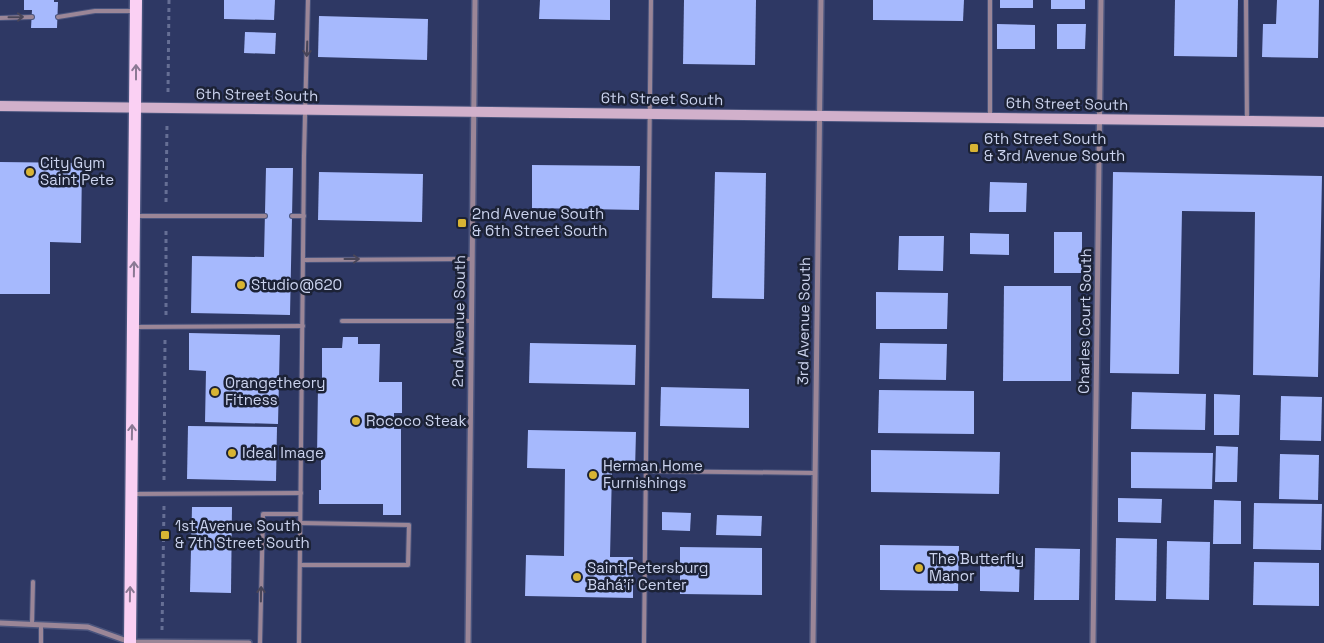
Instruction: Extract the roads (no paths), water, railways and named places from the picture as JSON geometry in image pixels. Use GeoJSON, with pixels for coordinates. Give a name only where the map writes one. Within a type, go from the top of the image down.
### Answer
{"type":"FeatureCollection","features":[{"type":"Feature","properties":{"kind":"main road"},"geometry":{"type":"LineString","coordinates":[[130,642],[136,6]]}},
{"type":"Feature","properties":{"kind":"street","name":"2nd Avenue South"},"geometry":{"type":"LineString","coordinates":[[468,643],[475,0]]}},
{"type":"Feature","properties":{"kind":"street","name":"3rd Avenue South"},"geometry":{"type":"LineString","coordinates":[[813,643],[821,0]]}},
{"type":"Feature","properties":{"kind":"street","name":"Charles Court South"},"geometry":{"type":"LineString","coordinates":[[1093,643],[1101,0]]}},
{"type":"Feature","properties":{"kind":"street","name":"6th Street South"},"geometry":{"type":"LineString","coordinates":[[0,106],[1324,122]]}},
{"type":"Feature","properties":{"kind":"street"},"geometry":{"type":"LineString","coordinates":[[0,623],[88,627],[130,642],[249,643]]}},
{"type":"Feature","properties":{"kind":"lane"},"geometry":{"type":"LineString","coordinates":[[299,643],[308,0]]}},
{"type":"Feature","properties":{"kind":"lane"},"geometry":{"type":"LineString","coordinates":[[644,643],[651,0]]}},
{"type":"Feature","properties":{"kind":"lane"},"geometry":{"type":"LineString","coordinates":[[990,0],[990,118]]}},
{"type":"Feature","properties":{"kind":"lane"},"geometry":{"type":"LineString","coordinates":[[1246,0],[1247,122]]}},
{"type":"Feature","properties":{"kind":"lane"},"geometry":{"type":"LineString","coordinates":[[58,17],[136,6]]}},
{"type":"Feature","properties":{"kind":"lane"},"geometry":{"type":"LineString","coordinates":[[0,18],[32,17]]}},
{"type":"Feature","properties":{"kind":"lane"},"geometry":{"type":"LineString","coordinates":[[135,216],[265,216]]}},
{"type":"Feature","properties":{"kind":"lane"},"geometry":{"type":"LineString","coordinates":[[292,216],[304,216]]}},
{"type":"Feature","properties":{"kind":"lane"},"geometry":{"type":"LineString","coordinates":[[303,260],[472,259]]}},
{"type":"Feature","properties":{"kind":"lane"},"geometry":{"type":"LineString","coordinates":[[342,322],[472,321]]}},
{"type":"Feature","properties":{"kind":"lane"},"geometry":{"type":"LineString","coordinates":[[133,328],[303,326]]}},
{"type":"Feature","properties":{"kind":"lane"},"geometry":{"type":"LineString","coordinates":[[646,471],[815,473]]}},
{"type":"Feature","properties":{"kind":"lane"},"geometry":{"type":"LineString","coordinates":[[132,494],[301,493]]}},
{"type":"Feature","properties":{"kind":"lane"},"geometry":{"type":"LineString","coordinates":[[260,643],[263,514],[300,514]]}},
{"type":"Feature","properties":{"kind":"lane"},"geometry":{"type":"LineString","coordinates":[[300,564],[408,565],[408,524],[301,523]]}},
{"type":"Feature","properties":{"kind":"lane"},"geometry":{"type":"LineString","coordinates":[[32,624],[33,582]]}},
{"type":"Feature","properties":{"kind":"lane"},"geometry":{"type":"LineString","coordinates":[[41,625],[41,643]]}},
{"type":"Feature","properties":{"kind":"place","name":"6th Street South & 3rd Avenue South"},"geometry":{"type":"Point","coordinates":[974,148]}},
{"type":"Feature","properties":{"kind":"place","name":"City Gym Saint Pete"},"geometry":{"type":"Point","coordinates":[30,172]}},
{"type":"Feature","properties":{"kind":"place","name":"2nd Avenue South & 6th Street South"},"geometry":{"type":"Point","coordinates":[462,223]}},
{"type":"Feature","properties":{"kind":"place","name":"Studio@620"},"geometry":{"type":"Point","coordinates":[241,285]}},
{"type":"Feature","properties":{"kind":"place","name":"Orangetheory Fitness"},"geometry":{"type":"Point","coordinates":[215,392]}},
{"type":"Feature","properties":{"kind":"place","name":"Rococo Steak"},"geometry":{"type":"Point","coordinates":[356,421]}},
{"type":"Feature","properties":{"kind":"place","name":"Ideal Image"},"geometry":{"type":"Point","coordinates":[232,453]}},
{"type":"Feature","properties":{"kind":"place","name":"Herman Home Furnishings"},"geometry":{"type":"Point","coordinates":[593,475]}},
{"type":"Feature","properties":{"kind":"place","name":"1st Avenue South & 7th Street South"},"geometry":{"type":"Point","coordinates":[165,535]}},
{"type":"Feature","properties":{"kind":"place","name":"The Butterfly Manor"},"geometry":{"type":"Point","coordinates":[919,568]}},
{"type":"Feature","properties":{"kind":"place","name":"Saint Petersburg Bahá'í' Center"},"geometry":{"type":"Point","coordinates":[577,577]}}]}
